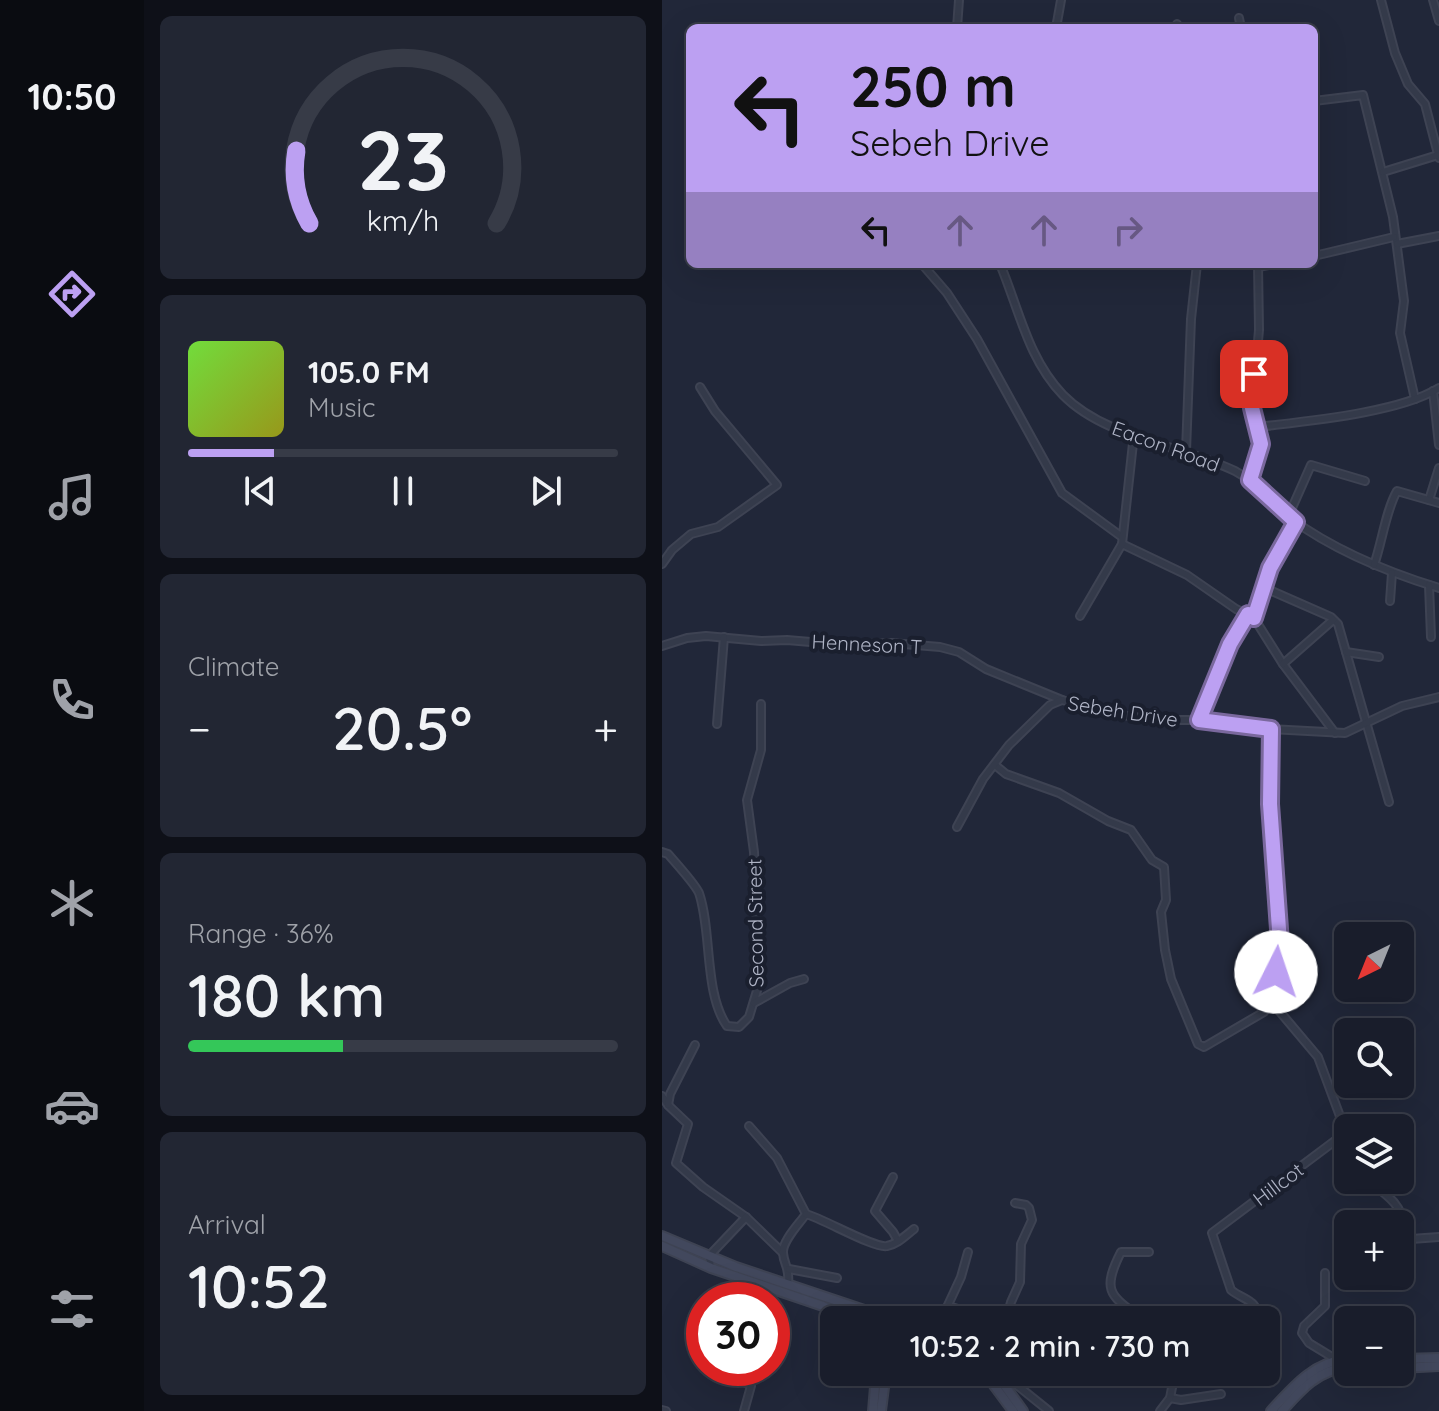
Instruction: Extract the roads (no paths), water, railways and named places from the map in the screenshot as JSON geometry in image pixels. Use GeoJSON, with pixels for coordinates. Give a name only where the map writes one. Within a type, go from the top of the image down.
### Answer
{"type":"FeatureCollection","features":[{"type":"Feature","properties":{"kind":"main road"},"geometry":{"type":"LineString","coordinates":[[662,1236],[782,1282]]}},
{"type":"Feature","properties":{"kind":"main road"},"geometry":{"type":"LineString","coordinates":[[662,1246],[711,1268],[823,1306]]}},
{"type":"Feature","properties":{"kind":"main road"},"geometry":{"type":"LineString","coordinates":[[790,1285],[847,1306]]}},
{"type":"Feature","properties":{"kind":"main road"},"geometry":{"type":"LineString","coordinates":[[1414,1359],[1439,1358]]}},
{"type":"Feature","properties":{"kind":"main road"},"geometry":{"type":"LineString","coordinates":[[1271,1411],[1313,1370],[1334,1361]]}},
{"type":"Feature","properties":{"kind":"main road"},"geometry":{"type":"LineString","coordinates":[[1414,1367],[1439,1366]]}},
{"type":"Feature","properties":{"kind":"main road"},"geometry":{"type":"LineString","coordinates":[[1282,1411],[1314,1378],[1334,1370]]}},
{"type":"Feature","properties":{"kind":"main road"},"geometry":{"type":"LineString","coordinates":[[873,1411],[875,1386]]}},
{"type":"Feature","properties":{"kind":"main road"},"geometry":{"type":"LineString","coordinates":[[881,1411],[884,1386]]}},
{"type":"Feature","properties":{"kind":"main road"},"geometry":{"type":"LineString","coordinates":[[994,1386],[1013,1411]]}},
{"type":"Feature","properties":{"kind":"main road"},"geometry":{"type":"LineString","coordinates":[[1005,1386],[1023,1411]]}},
{"type":"Feature","properties":{"kind":"street"},"geometry":{"type":"LineString","coordinates":[[957,24],[959,0]]}},
{"type":"Feature","properties":{"kind":"street"},"geometry":{"type":"LineString","coordinates":[[1057,24],[1061,0]]}},
{"type":"Feature","properties":{"kind":"street"},"geometry":{"type":"LineString","coordinates":[[1381,0],[1385,23],[1401,70],[1425,104],[1438,157],[1383,172]]}},
{"type":"Feature","properties":{"kind":"street"},"geometry":{"type":"LineString","coordinates":[[1433,0],[1439,21]]}},
{"type":"Feature","properties":{"kind":"street"},"geometry":{"type":"LineString","coordinates":[[1239,18],[1240,24]]}},
{"type":"Feature","properties":{"kind":"street"},"geometry":{"type":"LineString","coordinates":[[1318,101],[1363,95],[1393,217],[1404,301],[1400,333],[1415,399]]}},
{"type":"Feature","properties":{"kind":"street"},"geometry":{"type":"LineString","coordinates":[[1318,255],[1439,236]]}},
{"type":"Feature","properties":{"kind":"street"},"geometry":{"type":"LineString","coordinates":[[925,268],[947,293],[977,339],[1062,493],[1122,540],[1187,575],[1251,616],[1335,733]]}},
{"type":"Feature","properties":{"kind":"street","name":"Eacon Road"},"geometry":{"type":"LineString","coordinates":[[1002,268],[1037,361],[1078,410],[1095,420],[1186,451],[1250,480],[1296,522],[1374,565],[1439,588]]}},
{"type":"Feature","properties":{"kind":"street"},"geometry":{"type":"LineString","coordinates":[[1186,451],[1191,308],[1196,268]]}},
{"type":"Feature","properties":{"kind":"street"},"geometry":{"type":"LineString","coordinates":[[1250,480],[1261,444],[1252,408],[1259,330],[1258,268]]}},
{"type":"Feature","properties":{"kind":"street"},"geometry":{"type":"LineString","coordinates":[[662,564],[672,550],[691,534],[718,527],[777,485],[715,411],[700,387]]}},
{"type":"Feature","properties":{"kind":"street"},"geometry":{"type":"LineString","coordinates":[[1258,427],[1364,411],[1415,399],[1436,389],[1439,445]]}},
{"type":"Feature","properties":{"kind":"street"},"geometry":{"type":"LineString","coordinates":[[1080,616],[1122,540],[1134,434]]}},
{"type":"Feature","properties":{"kind":"street"},"geometry":{"type":"LineString","coordinates":[[1288,517],[1311,465],[1365,481]]}},
{"type":"Feature","properties":{"kind":"street"},"geometry":{"type":"LineString","coordinates":[[1429,500],[1439,468]]}},
{"type":"Feature","properties":{"kind":"street"},"geometry":{"type":"LineString","coordinates":[[1374,565],[1396,493],[1400,491],[1439,503]]}},
{"type":"Feature","properties":{"kind":"street"},"geometry":{"type":"LineString","coordinates":[[1199,720],[1230,644],[1251,616],[1265,588],[1270,568],[1296,522]]}},
{"type":"Feature","properties":{"kind":"street"},"geometry":{"type":"LineString","coordinates":[[1390,601],[1392,573]]}},
{"type":"Feature","properties":{"kind":"street"},"geometry":{"type":"LineString","coordinates":[[1429,585],[1431,637]]}},
{"type":"Feature","properties":{"kind":"street"},"geometry":{"type":"LineString","coordinates":[[1265,588],[1338,624],[1389,802]]}},
{"type":"Feature","properties":{"kind":"street"},"geometry":{"type":"LineString","coordinates":[[1283,664],[1333,620]]}},
{"type":"Feature","properties":{"kind":"street"},"geometry":{"type":"LineString","coordinates":[[717,724],[724,637]]}},
{"type":"Feature","properties":{"kind":"street","name":"Henneson T"},"geometry":{"type":"LineString","coordinates":[[662,646],[687,638],[724,637],[940,647],[959,652],[986,669],[1062,700]]}},
{"type":"Feature","properties":{"kind":"street"},"geometry":{"type":"LineString","coordinates":[[1346,652],[1379,657]]}},
{"type":"Feature","properties":{"kind":"street","name":"Sebeh Drive"},"geometry":{"type":"LineString","coordinates":[[957,827],[983,779],[1009,745],[1040,713],[1062,700],[1128,716],[1345,733],[1402,706],[1439,697]]}},
{"type":"Feature","properties":{"kind":"street","name":"Second Street"},"geometry":{"type":"LineString","coordinates":[[662,852],[668,854],[698,891],[723,1020],[731,1028],[743,1024],[754,1003],[760,966],[754,852],[747,800],[761,750],[761,704]]}},
{"type":"Feature","properties":{"kind":"street"},"geometry":{"type":"LineString","coordinates":[[995,765],[1006,774],[1059,793],[1108,821],[1131,830],[1152,860],[1164,867],[1166,900],[1161,912],[1171,979],[1184,1003],[1198,1044],[1204,1047],[1264,1012],[1270,1000],[1280,943],[1270,804],[1271,729]]}},
{"type":"Feature","properties":{"kind":"street"},"geometry":{"type":"LineString","coordinates":[[754,1003],[790,983],[804,979]]}},
{"type":"Feature","properties":{"kind":"street"},"geometry":{"type":"LineString","coordinates":[[1270,1000],[1318,1057],[1339,1114]]}},
{"type":"Feature","properties":{"kind":"street"},"geometry":{"type":"LineString","coordinates":[[668,1105],[670,1094],[695,1045]]}},
{"type":"Feature","properties":{"kind":"street"},"geometry":{"type":"LineString","coordinates":[[662,1096],[688,1124],[676,1163],[703,1187],[746,1217],[783,1253],[789,1269],[788,1282]]}},
{"type":"Feature","properties":{"kind":"street"},"geometry":{"type":"LineString","coordinates":[[749,1126],[777,1158],[806,1214],[826,1220],[876,1246],[885,1247],[914,1229]]}},
{"type":"Feature","properties":{"kind":"street","name":"Hillcot"},"geometry":{"type":"LineString","coordinates":[[1254,1306],[1251,1300],[1231,1290],[1212,1233],[1334,1142]]}},
{"type":"Feature","properties":{"kind":"street"},"geometry":{"type":"LineString","coordinates":[[893,1177],[875,1211],[898,1241]]}},
{"type":"Feature","properties":{"kind":"street"},"geometry":{"type":"LineString","coordinates":[[1384,1194],[1396,1204],[1406,1235],[1411,1239],[1439,1237]]}},
{"type":"Feature","properties":{"kind":"street"},"geometry":{"type":"LineString","coordinates":[[1010,1306],[1020,1282],[1021,1244],[1032,1220],[1029,1208],[1015,1203]]}},
{"type":"Feature","properties":{"kind":"street"},"geometry":{"type":"LineString","coordinates":[[783,1253],[785,1244],[806,1214]]}},
{"type":"Feature","properties":{"kind":"street"},"geometry":{"type":"LineString","coordinates":[[711,1268],[709,1256],[746,1217]]}},
{"type":"Feature","properties":{"kind":"street"},"geometry":{"type":"LineString","coordinates":[[948,1306],[968,1252]]}},
{"type":"Feature","properties":{"kind":"street"},"geometry":{"type":"LineString","coordinates":[[1126,1306],[1112,1295],[1109,1286],[1121,1252],[1149,1252]]}},
{"type":"Feature","properties":{"kind":"street"},"geometry":{"type":"LineString","coordinates":[[789,1269],[837,1278]]}},
{"type":"Feature","properties":{"kind":"street"},"geometry":{"type":"LineString","coordinates":[[1325,1273],[1325,1306],[1304,1326],[1302,1333],[1309,1343],[1334,1358]]}},
{"type":"Feature","properties":{"kind":"street"},"geometry":{"type":"LineString","coordinates":[[744,1411],[751,1386]]}},
{"type":"Feature","properties":{"kind":"street"},"geometry":{"type":"LineString","coordinates":[[1018,1386],[1049,1411]]}},
{"type":"Feature","properties":{"kind":"street"},"geometry":{"type":"LineString","coordinates":[[1160,1411],[1170,1398],[1172,1386]]}},
{"type":"Feature","properties":{"kind":"street"},"geometry":{"type":"LineString","coordinates":[[1170,1398],[1181,1400],[1221,1394]]}}]}
